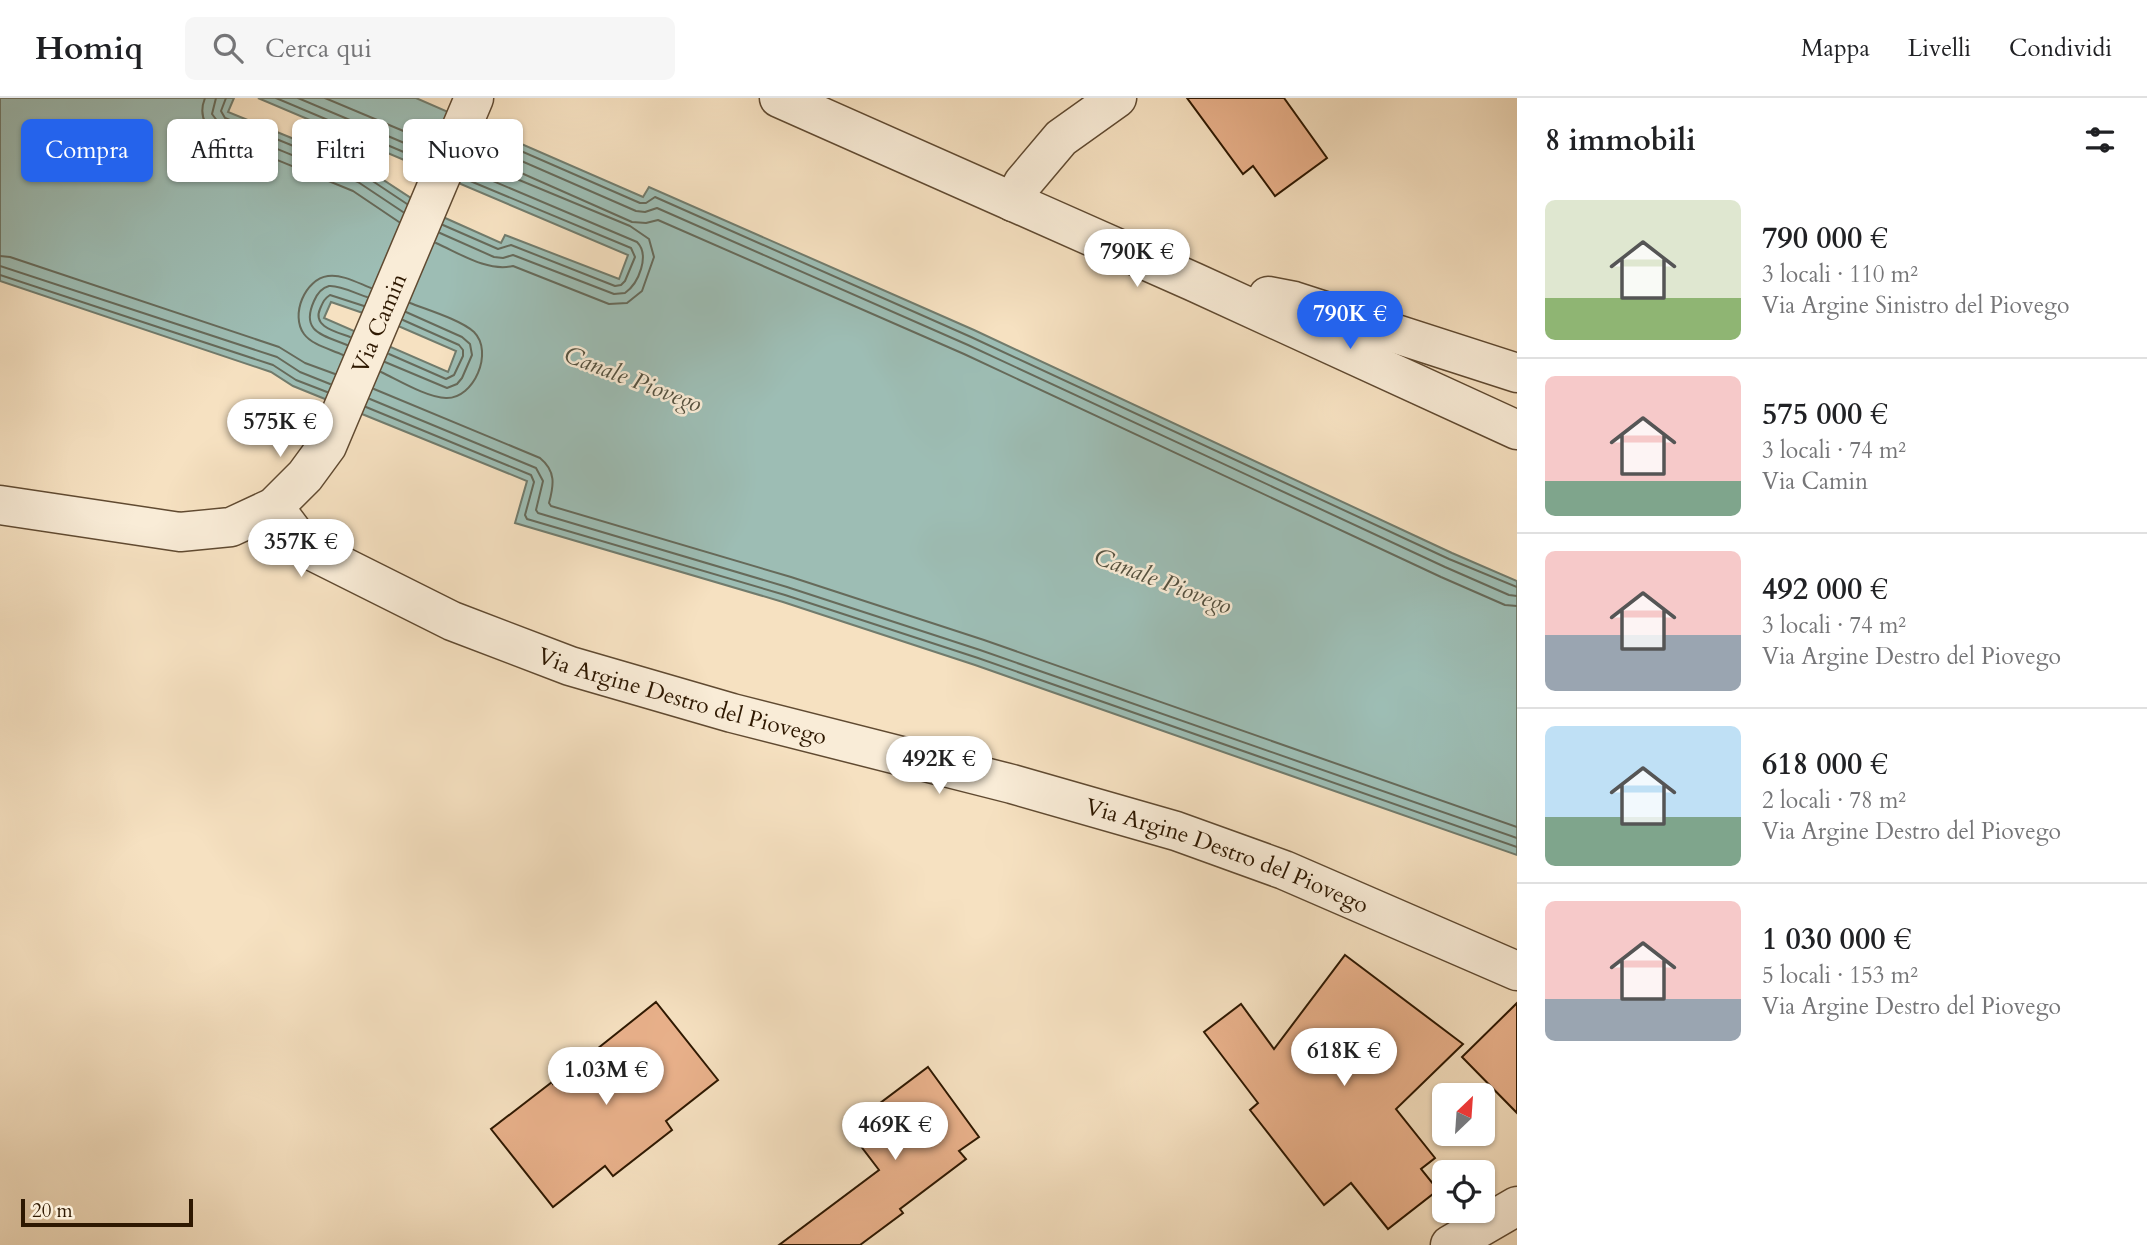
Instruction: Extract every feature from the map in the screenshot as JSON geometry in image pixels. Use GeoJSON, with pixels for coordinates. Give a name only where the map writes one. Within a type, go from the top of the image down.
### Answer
{"type":"FeatureCollection","features":[{"type":"Feature","properties":{"kind":"street","name":"Via Camin"},"geometry":{"type":"LineString","coordinates":[[0,506],[180,532],[231,527],[274,507],[305,476],[327,446],[474,98]]}},
{"type":"Feature","properties":{"kind":"street"},"geometry":{"type":"LineString","coordinates":[[779,98],[1194,282],[1517,430]]}},
{"type":"Feature","properties":{"kind":"street"},"geometry":{"type":"LineString","coordinates":[[1013,202],[1023,183],[1061,138],[1117,98]]}},
{"type":"Feature","properties":{"kind":"street"},"geometry":{"type":"LineString","coordinates":[[1194,282],[1294,301],[1517,373]]}},
{"type":"Feature","properties":{"kind":"street","name":"Via Argine Destro del Piovego"},"geometry":{"type":"LineString","coordinates":[[274,507],[304,547],[452,621],[570,666],[732,713],[1012,784],[1176,831],[1284,870],[1517,971]]}},
{"type":"Feature","properties":{"kind":"street"},"geometry":{"type":"LineString","coordinates":[[1450,1245],[1517,1206]]}},
{"type":"Feature","properties":{"kind":"water","name":"Canale Piovego"},"geometry":{"type":"Polygon","coordinates":[[[0,98],[234,98],[228,112],[245,119],[167,119],[167,182],[278,182],[278,132],[292,138],[292,182],[386,182],[434,213],[501,243],[505,235],[619,279],[628,255],[456,182],[523,182],[523,145],[643,197],[649,187],[974,330],[1517,581],[1517,855],[975,665],[783,602],[515,523],[527,481],[293,386],[271,372],[0,281],[0,98]],[[331,302],[324,318],[448,372],[456,351],[389,322],[331,302]]]}},
{"type":"Feature","properties":{"kind":"water"},"geometry":{"type":"Polygon","coordinates":[[[258,98],[416,98],[464,119],[403,119],[403,160],[389,154],[389,119],[307,119],[258,98]]]}},
{"type":"Feature","properties":{"kind":"building"},"geometry":{"type":"Polygon","coordinates":[[[1187,98],[1284,98],[1327,158],[1275,196],[1253,166],[1243,174],[1187,98]]]}},
{"type":"Feature","properties":{"kind":"building"},"geometry":{"type":"Polygon","coordinates":[[[1345,955],[1463,1044],[1396,1109],[1435,1158],[1421,1169],[1432,1183],[1432,1195],[1388,1229],[1351,1183],[1324,1205],[1250,1110],[1258,1103],[1204,1032],[1241,1004],[1274,1049],[1345,955]]]}},
{"type":"Feature","properties":{"kind":"building"},"geometry":{"type":"Polygon","coordinates":[[[656,1002],[718,1080],[666,1121],[672,1130],[613,1176],[605,1166],[553,1207],[491,1129],[552,1082],[553,1084],[656,1002]]]}},
{"type":"Feature","properties":{"kind":"building"},"geometry":{"type":"Polygon","coordinates":[[[1517,1003],[1517,1113],[1495,1091],[1495,1083],[1488,1083],[1462,1057],[1517,1003]]]}},
{"type":"Feature","properties":{"kind":"building"},"geometry":{"type":"Polygon","coordinates":[[[928,1067],[979,1137],[959,1151],[966,1159],[900,1209],[903,1213],[860,1245],[779,1245],[879,1170],[847,1128],[928,1067]]]}}]}
